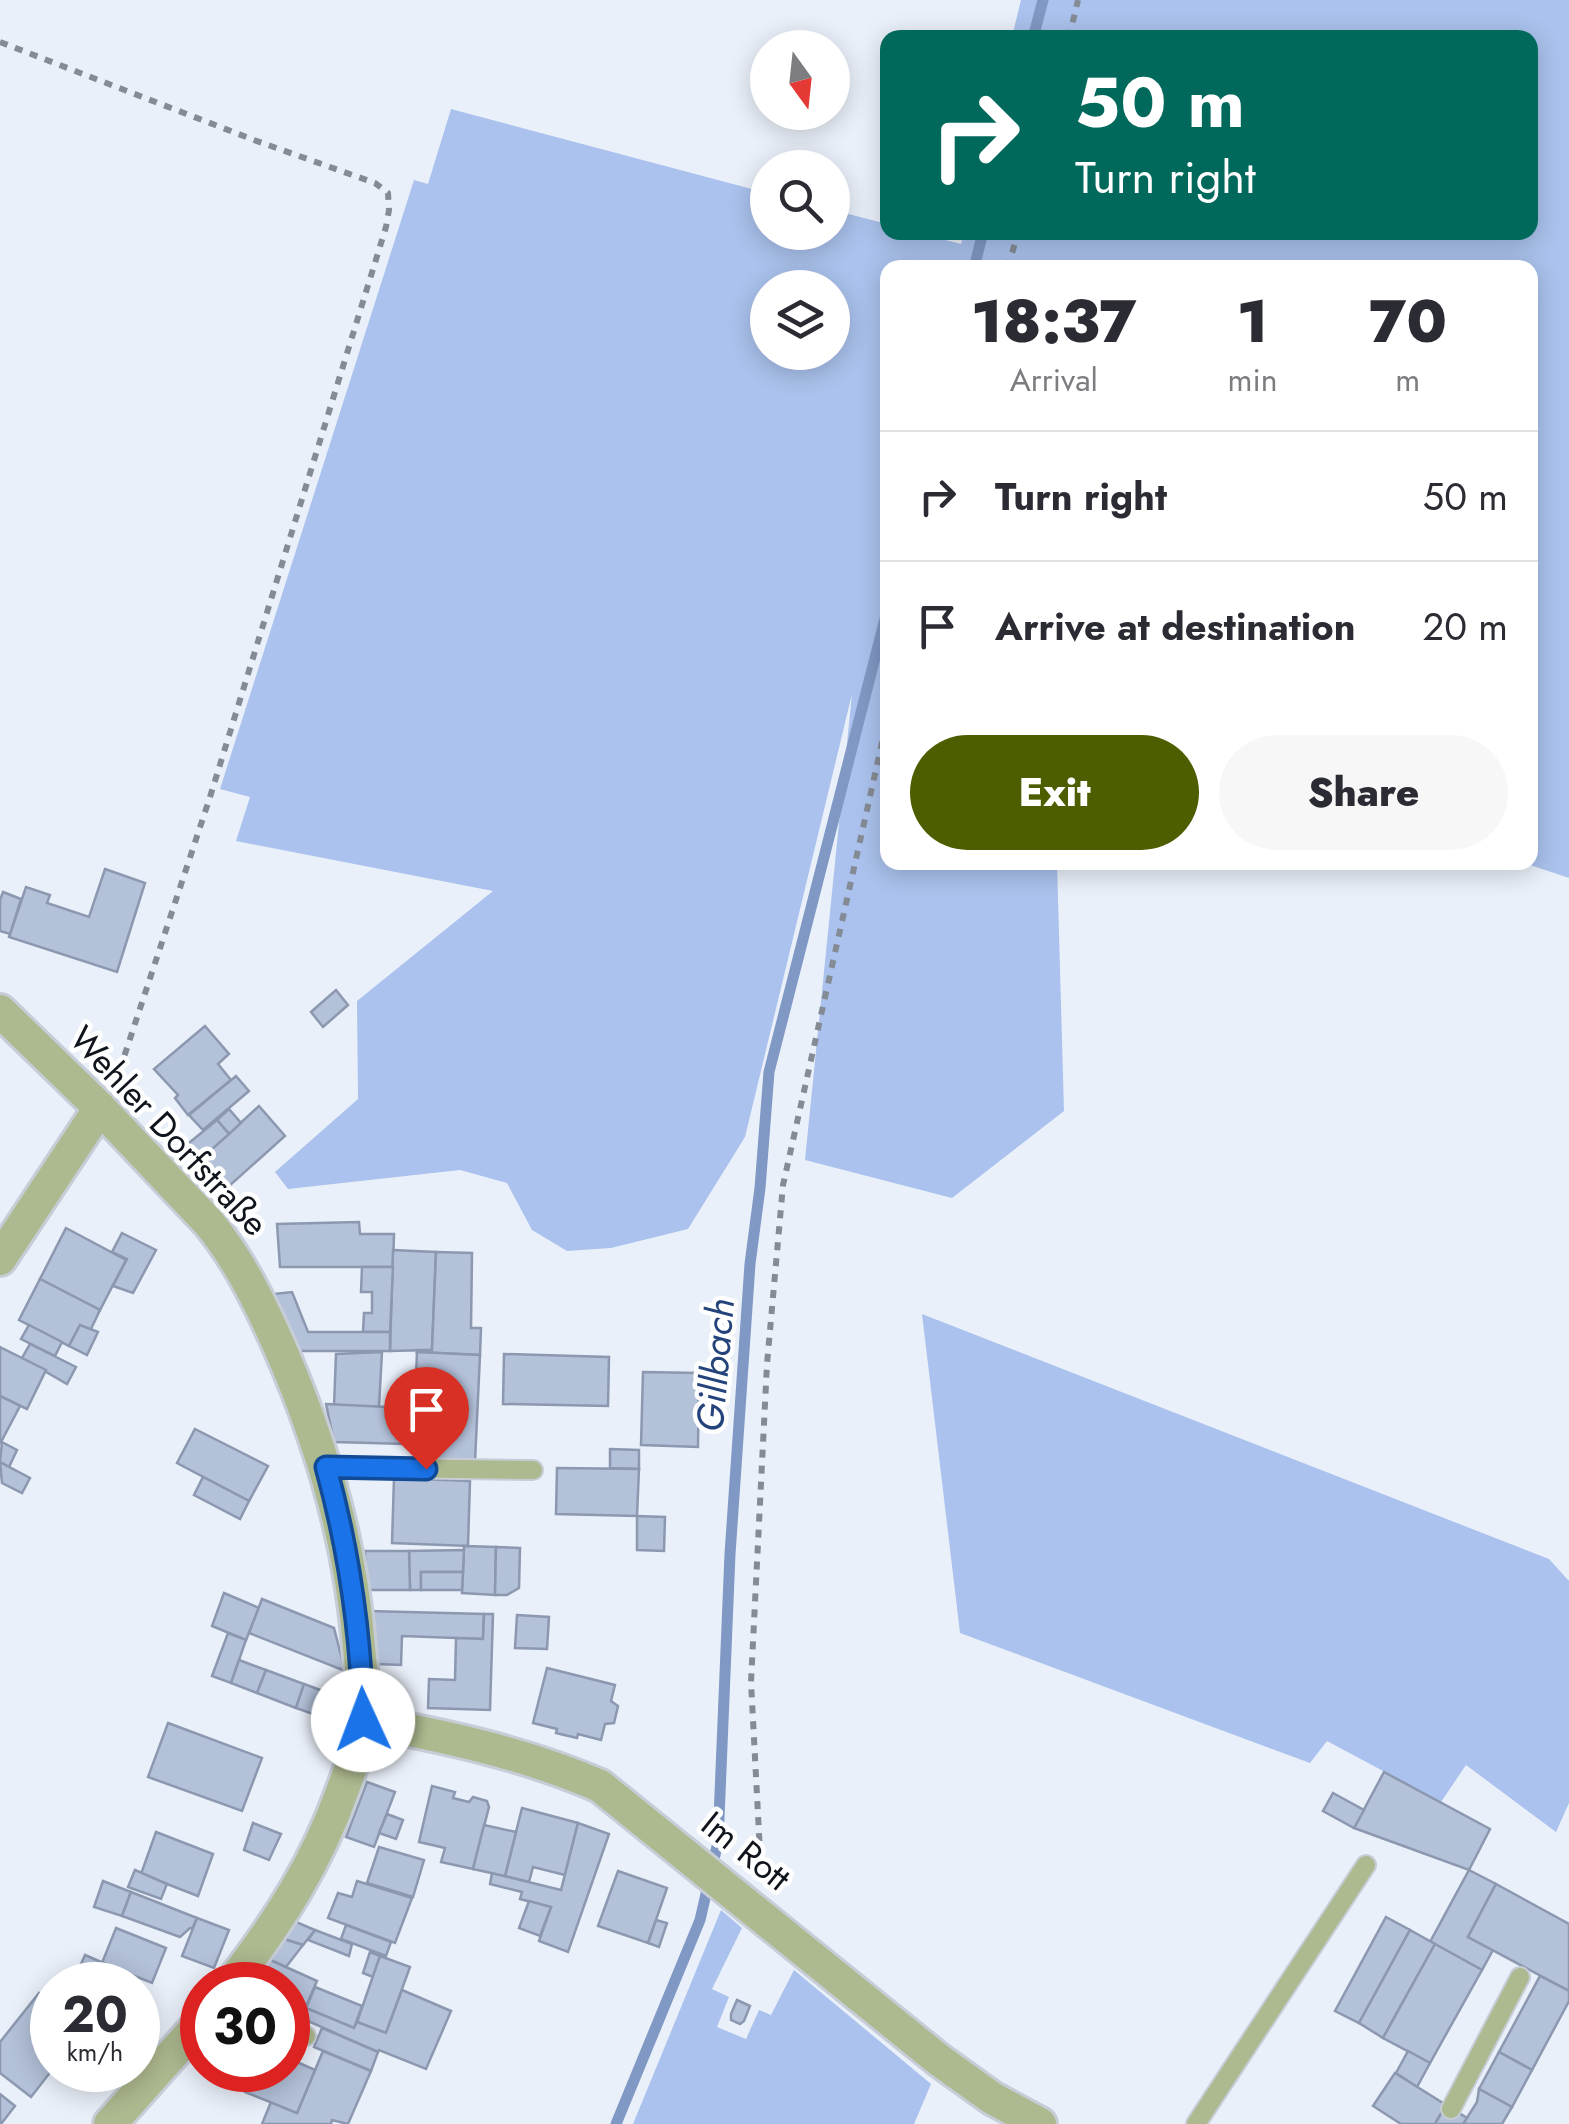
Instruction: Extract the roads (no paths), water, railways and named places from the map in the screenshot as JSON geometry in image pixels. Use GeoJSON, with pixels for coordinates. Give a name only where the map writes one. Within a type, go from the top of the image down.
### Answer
{"type":"FeatureCollection","features":[{"type":"Feature","properties":{"kind":"street","name":"Wehler Dorfstraße"},"geometry":{"type":"LineString","coordinates":[[0,1011],[210,1223],[239,1264],[287,1365],[336,1502],[360,1648],[363,1720],[337,1807],[304,1879],[247,1962]]}},
{"type":"Feature","properties":{"kind":"street"},"geometry":{"type":"LineString","coordinates":[[0,1258],[100,1108]]}},
{"type":"Feature","properties":{"kind":"street","name":"Im Rott"},"geometry":{"type":"LineString","coordinates":[[363,1720],[494,1748],[600,1786],[966,2081],[1040,2124]]}},
{"type":"Feature","properties":{"kind":"street"},"geometry":{"type":"LineString","coordinates":[[110,2124],[180,2046]]}},
{"type":"Feature","properties":{"kind":"lane"},"geometry":{"type":"LineString","coordinates":[[326,1467],[533,1470]]}},
{"type":"Feature","properties":{"kind":"lane"},"geometry":{"type":"LineString","coordinates":[[1196,2124],[1366,1864]]}},
{"type":"Feature","properties":{"kind":"lane"},"geometry":{"type":"LineString","coordinates":[[1451,2109],[1520,1977]]}},
{"type":"Feature","properties":{"kind":"waterway","name":"Gillbach"},"geometry":{"type":"LineString","coordinates":[[1035,30],[1043,0]]}},
{"type":"Feature","properties":{"kind":"waterway","name":"Gillbach"},"geometry":{"type":"LineString","coordinates":[[976,260],[981,240]]}},
{"type":"Feature","properties":{"kind":"waterway","name":"Gillbach"},"geometry":{"type":"LineString","coordinates":[[616,2124],[700,1920],[718,1842],[730,1554],[750,1264],[769,1072],[880,638]]}}]}
